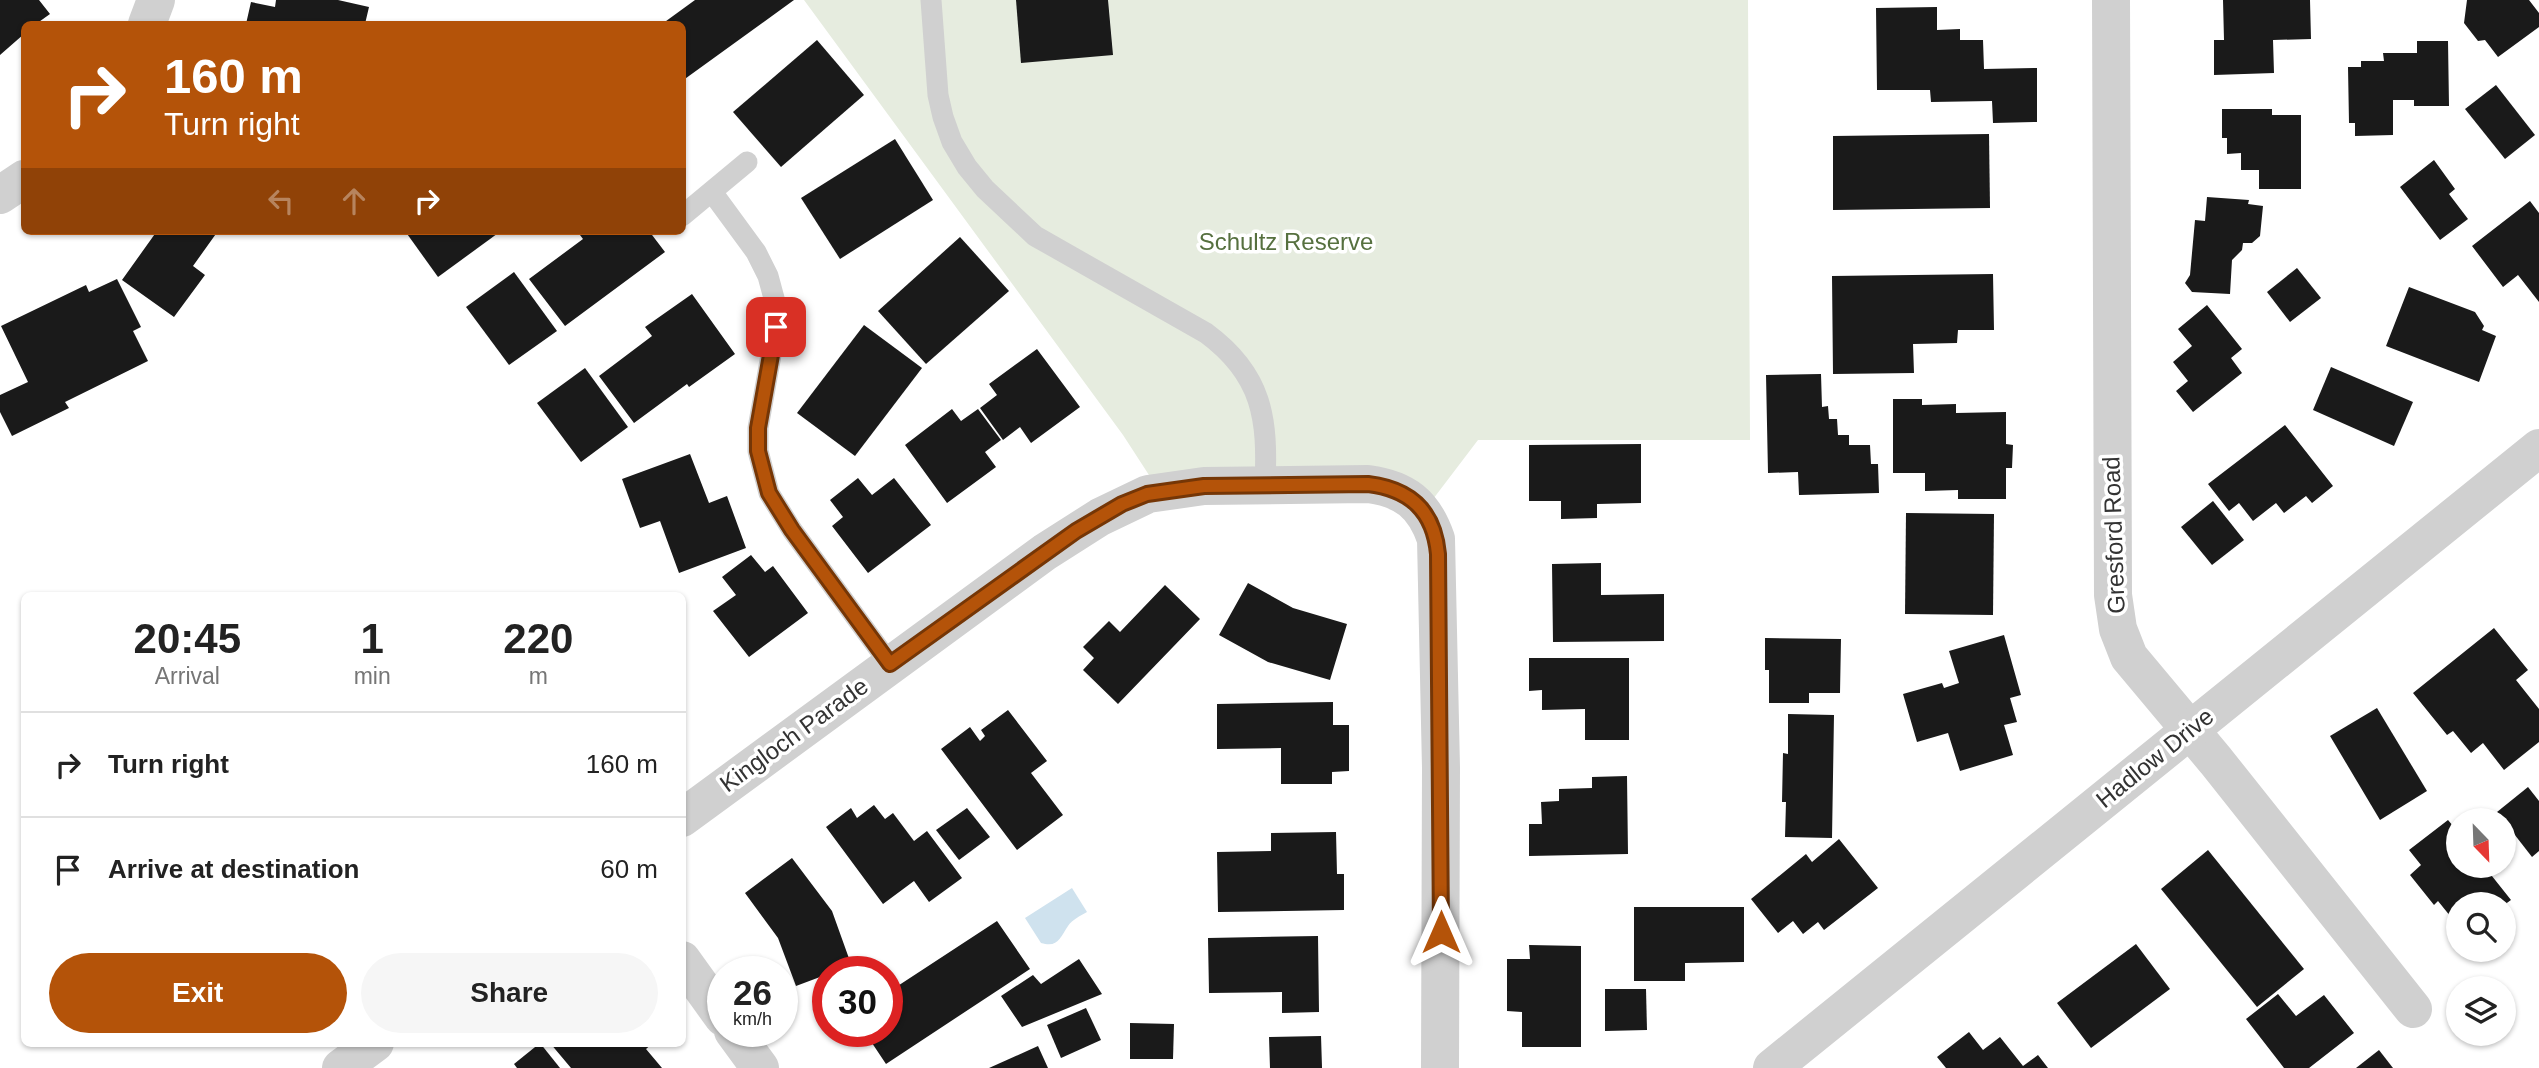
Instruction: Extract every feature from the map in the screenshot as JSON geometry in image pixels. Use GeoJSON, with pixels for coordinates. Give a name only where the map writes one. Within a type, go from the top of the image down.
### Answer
{"type":"FeatureCollection","features":[{"type":"Feature","properties":{"kind":"street"},"geometry":{"type":"LineString","coordinates":[[148,21],[156,0]]}},
{"type":"Feature","properties":{"kind":"street","name":"Gresford Road"},"geometry":{"type":"LineString","coordinates":[[2111,0],[2113,610],[2118,629],[2129,657],[2413,1009]]}},
{"type":"Feature","properties":{"kind":"street"},"geometry":{"type":"LineString","coordinates":[[0,195],[21,181]]}},
{"type":"Feature","properties":{"kind":"street","name":"Hadlow Drive"},"geometry":{"type":"LineString","coordinates":[[1772,1068],[2539,449]]}},
{"type":"Feature","properties":{"kind":"street","name":"Kingloch Parade"},"geometry":{"type":"LineString","coordinates":[[686,815],[1055,545],[1122,504],[1147,494],[1176,489],[1265,484],[1385,486],[1411,499],[1424,511],[1436,539],[1441,768],[1440,1068]]}},
{"type":"Feature","properties":{"kind":"street"},"geometry":{"type":"LineString","coordinates":[[686,966],[707,995]]}},
{"type":"Feature","properties":{"kind":"street"},"geometry":{"type":"LineString","coordinates":[[341,1068],[370,1047]]}},
{"type":"Feature","properties":{"kind":"street"},"geometry":{"type":"LineString","coordinates":[[745,1047],[760,1068]]}},
{"type":"Feature","properties":{"kind":"lane"},"geometry":{"type":"LineString","coordinates":[[930,0],[938,95],[952,142],[967,167],[985,189],[1035,236],[1206,333],[1224,346],[1259,401],[1265,423],[1265,484]]}},
{"type":"Feature","properties":{"kind":"lane"},"geometry":{"type":"LineString","coordinates":[[686,213],[747,162]]}},
{"type":"Feature","properties":{"kind":"lane"},"geometry":{"type":"LineString","coordinates":[[712,191],[756,252],[768,276],[775,302],[776,327],[758,428],[758,451],[769,493],[792,530],[890,664]]}},
{"type":"Feature","properties":{"kind":"green space","name":"Schultz Reserve"},"geometry":{"type":"Polygon","coordinates":[[[804,0],[1748,0],[1750,440],[1478,440],[1424,511],[1411,499],[1160,492],[1123,435],[804,0]]]}},
{"type":"Feature","properties":{"kind":"water"},"geometry":{"type":"Polygon","coordinates":[[[1072,888],[1087,912],[1072,922],[1055,943],[1041,943],[1025,918],[1072,888]]]}},
{"type":"Feature","properties":{"kind":"building"},"geometry":{"type":"Polygon","coordinates":[[[0,0],[39,0],[50,14],[40,21],[21,21],[21,37],[0,55],[0,0]]]}},
{"type":"Feature","properties":{"kind":"building"},"geometry":{"type":"Polygon","coordinates":[[[276,0],[338,0],[369,7],[366,21],[247,21],[251,2],[275,7],[276,0]]]}},
{"type":"Feature","properties":{"kind":"building"},"geometry":{"type":"Polygon","coordinates":[[[695,0],[794,0],[686,78],[686,21],[666,21],[695,0]]]}},
{"type":"Feature","properties":{"kind":"building"},"geometry":{"type":"Polygon","coordinates":[[[1016,0],[1108,0],[1113,55],[1021,63],[1016,0]]]}},
{"type":"Feature","properties":{"kind":"building"},"geometry":{"type":"Polygon","coordinates":[[[2223,0],[2310,0],[2311,39],[2273,40],[2274,73],[2214,75],[2214,40],[2224,40],[2223,0]]]}},
{"type":"Feature","properties":{"kind":"building"},"geometry":{"type":"Polygon","coordinates":[[[2467,0],[2529,0],[2539,13],[2539,27],[2498,57],[2485,40],[2478,41],[2464,23],[2467,0]]]}},
{"type":"Feature","properties":{"kind":"building"},"geometry":{"type":"Polygon","coordinates":[[[1937,7],[1937,30],[1960,29],[1960,40],[1983,40],[1984,69],[2037,68],[2037,122],[1993,123],[1992,101],[1931,102],[1930,90],[1877,90],[1876,8],[1937,7]]]}},
{"type":"Feature","properties":{"kind":"building"},"geometry":{"type":"Polygon","coordinates":[[[817,40],[864,95],[781,167],[733,112],[817,40]]]}},
{"type":"Feature","properties":{"kind":"building"},"geometry":{"type":"Polygon","coordinates":[[[2417,41],[2448,41],[2449,106],[2414,106],[2414,100],[2393,100],[2393,135],[2355,136],[2355,123],[2349,123],[2348,67],[2361,67],[2361,61],[2384,61],[2383,53],[2417,53],[2417,41]]]}},
{"type":"Feature","properties":{"kind":"building"},"geometry":{"type":"Polygon","coordinates":[[[2496,85],[2535,135],[2505,159],[2465,109],[2496,85]]]}},
{"type":"Feature","properties":{"kind":"building"},"geometry":{"type":"Polygon","coordinates":[[[2222,109],[2272,109],[2272,115],[2301,115],[2301,189],[2259,189],[2259,170],[2241,170],[2241,153],[2227,154],[2227,138],[2222,138],[2222,109]]]}},
{"type":"Feature","properties":{"kind":"building"},"geometry":{"type":"Polygon","coordinates":[[[1989,134],[1990,208],[1833,210],[1833,136],[1989,134]]]}},
{"type":"Feature","properties":{"kind":"building"},"geometry":{"type":"Polygon","coordinates":[[[895,139],[933,200],[840,259],[801,198],[895,139]]]}},
{"type":"Feature","properties":{"kind":"building"},"geometry":{"type":"Polygon","coordinates":[[[2434,160],[2455,189],[2449,194],[2468,219],[2440,240],[2400,187],[2434,160]]]}},
{"type":"Feature","properties":{"kind":"building"},"geometry":{"type":"Polygon","coordinates":[[[2207,197],[2249,200],[2248,204],[2263,206],[2260,236],[2252,243],[2243,243],[2242,250],[2232,260],[2230,294],[2192,292],[2185,283],[2190,275],[2195,220],[2205,221],[2207,197]]]}},
{"type":"Feature","properties":{"kind":"building"},"geometry":{"type":"Polygon","coordinates":[[[2530,201],[2539,213],[2539,302],[2518,275],[2503,287],[2472,246],[2530,201]]]}},
{"type":"Feature","properties":{"kind":"building"},"geometry":{"type":"Polygon","coordinates":[[[154,235],[215,235],[193,266],[205,275],[174,317],[122,280],[154,235]]]}},
{"type":"Feature","properties":{"kind":"building"},"geometry":{"type":"Polygon","coordinates":[[[408,235],[496,235],[438,277],[408,235]]]}},
{"type":"Feature","properties":{"kind":"building"},"geometry":{"type":"Polygon","coordinates":[[[580,235],[652,235],[665,252],[565,326],[529,279],[583,239],[580,235]]]}},
{"type":"Feature","properties":{"kind":"building"},"geometry":{"type":"Polygon","coordinates":[[[960,237],[1009,291],[926,364],[878,311],[960,237]]]}},
{"type":"Feature","properties":{"kind":"building"},"geometry":{"type":"Polygon","coordinates":[[[2297,268],[2321,298],[2290,322],[2267,292],[2297,268]]]}},
{"type":"Feature","properties":{"kind":"building"},"geometry":{"type":"Polygon","coordinates":[[[514,272],[557,331],[509,365],[466,307],[514,272]]]}},
{"type":"Feature","properties":{"kind":"building"},"geometry":{"type":"Polygon","coordinates":[[[1993,274],[1994,330],[1958,330],[1957,343],[1913,344],[1914,373],[1833,374],[1832,276],[1993,274]]]}},
{"type":"Feature","properties":{"kind":"building"},"geometry":{"type":"Polygon","coordinates":[[[117,279],[141,327],[133,331],[148,361],[65,402],[69,408],[12,436],[0,412],[0,395],[28,382],[1,326],[86,285],[89,292],[117,279]]]}},
{"type":"Feature","properties":{"kind":"building"},"geometry":{"type":"Polygon","coordinates":[[[2409,287],[2475,312],[2484,326],[2482,330],[2496,336],[2479,382],[2386,346],[2409,287]]]}},
{"type":"Feature","properties":{"kind":"building"},"geometry":{"type":"Polygon","coordinates":[[[692,294],[735,354],[689,387],[687,384],[634,423],[599,376],[652,336],[645,327],[692,294]]]}},
{"type":"Feature","properties":{"kind":"building"},"geometry":{"type":"Polygon","coordinates":[[[2207,305],[2242,349],[2231,358],[2242,373],[2193,412],[2176,391],[2188,381],[2173,362],[2192,346],[2178,329],[2207,305]]]}},
{"type":"Feature","properties":{"kind":"building"},"geometry":{"type":"Polygon","coordinates":[[[864,325],[922,368],[855,456],[797,413],[864,325]]]}},
{"type":"Feature","properties":{"kind":"building"},"geometry":{"type":"Polygon","coordinates":[[[1037,349],[1080,407],[1031,443],[1020,427],[1003,440],[980,408],[997,395],[989,384],[1037,349]]]}},
{"type":"Feature","properties":{"kind":"building"},"geometry":{"type":"Polygon","coordinates":[[[2331,367],[2413,402],[2394,446],[2313,410],[2331,367]]]}},
{"type":"Feature","properties":{"kind":"building"},"geometry":{"type":"Polygon","coordinates":[[[585,368],[628,427],[581,462],[537,403],[585,368]]]}},
{"type":"Feature","properties":{"kind":"building"},"geometry":{"type":"Polygon","coordinates":[[[1821,374],[1822,407],[1828,406],[1829,419],[1837,419],[1838,435],[1849,435],[1849,445],[1870,445],[1871,464],[1878,464],[1879,493],[1799,495],[1798,472],[1768,473],[1766,375],[1821,374]]]}},
{"type":"Feature","properties":{"kind":"building"},"geometry":{"type":"Polygon","coordinates":[[[1893,399],[1922,399],[1922,405],[1956,404],[1956,413],[2006,412],[2006,444],[2013,445],[2012,468],[2006,468],[2006,499],[1958,499],[1958,490],[1925,491],[1925,473],[1893,473],[1893,399]]]}},
{"type":"Feature","properties":{"kind":"building"},"geometry":{"type":"Polygon","coordinates":[[[952,409],[961,421],[978,409],[1001,440],[985,452],[996,467],[947,503],[905,445],[952,409]]]}},
{"type":"Feature","properties":{"kind":"building"},"geometry":{"type":"Polygon","coordinates":[[[2285,425],[2333,486],[2312,503],[2306,496],[2284,513],[2276,503],[2253,521],[2239,503],[2229,511],[2208,484],[2285,425]]]}},
{"type":"Feature","properties":{"kind":"building"},"geometry":{"type":"Polygon","coordinates":[[[1641,444],[1641,503],[1597,504],[1597,518],[1561,519],[1561,501],[1529,501],[1529,445],[1641,444]]]}},
{"type":"Feature","properties":{"kind":"building"},"geometry":{"type":"Polygon","coordinates":[[[690,454],[709,503],[727,496],[746,548],[679,573],[660,521],[640,528],[622,479],[690,454]]]}},
{"type":"Feature","properties":{"kind":"building"},"geometry":{"type":"Polygon","coordinates":[[[858,478],[872,495],[894,478],[931,525],[868,573],[832,526],[843,517],[830,500],[858,478]]]}},
{"type":"Feature","properties":{"kind":"building"},"geometry":{"type":"Polygon","coordinates":[[[2213,501],[2244,540],[2212,565],[2181,527],[2213,501]]]}},
{"type":"Feature","properties":{"kind":"building"},"geometry":{"type":"Polygon","coordinates":[[[1906,513],[1994,514],[1993,615],[1905,614],[1906,513]]]}},
{"type":"Feature","properties":{"kind":"building"},"geometry":{"type":"Polygon","coordinates":[[[751,555],[765,572],[773,566],[808,613],[749,657],[713,611],[736,595],[722,577],[751,555]]]}},
{"type":"Feature","properties":{"kind":"building"},"geometry":{"type":"Polygon","coordinates":[[[1601,563],[1601,595],[1664,594],[1664,641],[1553,642],[1552,564],[1601,563]]]}},
{"type":"Feature","properties":{"kind":"building"},"geometry":{"type":"Polygon","coordinates":[[[1248,583],[1293,608],[1347,624],[1330,680],[1268,662],[1219,635],[1248,583]]]}},
{"type":"Feature","properties":{"kind":"building"},"geometry":{"type":"Polygon","coordinates":[[[1165,585],[1200,619],[1118,704],[1083,670],[1094,658],[1083,647],[1109,621],[1120,632],[1165,585]]]}},
{"type":"Feature","properties":{"kind":"building"},"geometry":{"type":"Polygon","coordinates":[[[2494,628],[2528,670],[2516,680],[2539,709],[2539,742],[2504,770],[2483,743],[2471,753],[2453,731],[2447,735],[2413,693],[2494,628]]]}},
{"type":"Feature","properties":{"kind":"building"},"geometry":{"type":"Polygon","coordinates":[[[2004,635],[2021,695],[2010,698],[2017,722],[2004,725],[2013,755],[1960,771],[1948,733],[1917,742],[1903,694],[1942,683],[1944,688],[1959,683],[1949,651],[2004,635]]]}},
{"type":"Feature","properties":{"kind":"building"},"geometry":{"type":"Polygon","coordinates":[[[1765,638],[1841,639],[1840,693],[1809,693],[1809,703],[1769,703],[1765,638]]]}},
{"type":"Feature","properties":{"kind":"building"},"geometry":{"type":"Polygon","coordinates":[[[1529,658],[1629,658],[1629,740],[1585,740],[1585,709],[1542,710],[1542,690],[1529,691],[1529,658]]]}},
{"type":"Feature","properties":{"kind":"building"},"geometry":{"type":"Polygon","coordinates":[[[1333,702],[1333,725],[1349,725],[1349,771],[1332,772],[1332,784],[1281,784],[1281,748],[1217,749],[1217,704],[1333,702]]]}},
{"type":"Feature","properties":{"kind":"building"},"geometry":{"type":"Polygon","coordinates":[[[2377,708],[2427,791],[2380,820],[2330,736],[2377,708]]]}},
{"type":"Feature","properties":{"kind":"building"},"geometry":{"type":"Polygon","coordinates":[[[1008,710],[1047,761],[1031,773],[1063,815],[1017,850],[941,749],[970,727],[980,741],[985,736],[981,730],[1008,710]]]}},
{"type":"Feature","properties":{"kind":"building"},"geometry":{"type":"Polygon","coordinates":[[[1788,714],[1834,715],[1832,838],[1785,837],[1786,802],[1782,802],[1783,753],[1788,754],[1788,714]]]}},
{"type":"Feature","properties":{"kind":"building"},"geometry":{"type":"Polygon","coordinates":[[[1627,776],[1628,854],[1529,856],[1529,824],[1542,824],[1541,802],[1559,801],[1559,789],[1592,788],[1592,777],[1627,776]]]}},
{"type":"Feature","properties":{"kind":"building"},"geometry":{"type":"Polygon","coordinates":[[[2528,787],[2539,801],[2539,851],[2532,857],[2516,836],[2516,808],[2502,808],[2528,787]]]}},
{"type":"Feature","properties":{"kind":"building"},"geometry":{"type":"Polygon","coordinates":[[[874,805],[885,819],[893,813],[914,841],[927,831],[962,878],[929,902],[914,881],[883,904],[826,827],[851,808],[857,818],[874,805]]]}},
{"type":"Feature","properties":{"kind":"building"},"geometry":{"type":"Polygon","coordinates":[[[967,808],[990,837],[959,860],[936,830],[967,808]]]}},
{"type":"Feature","properties":{"kind":"building"},"geometry":{"type":"Polygon","coordinates":[[[2446,822],[2446,878],[2494,878],[2505,892],[2446,892],[2446,911],[2438,901],[2434,905],[2410,875],[2421,865],[2409,850],[2446,822]]]}},
{"type":"Feature","properties":{"kind":"building"},"geometry":{"type":"Polygon","coordinates":[[[1336,832],[1337,874],[1344,874],[1344,910],[1218,912],[1217,852],[1271,851],[1271,833],[1336,832]]]}},
{"type":"Feature","properties":{"kind":"building"},"geometry":{"type":"Polygon","coordinates":[[[1839,839],[1878,888],[1824,930],[1818,922],[1803,934],[1793,921],[1778,933],[1751,899],[1806,854],[1812,862],[1839,839]]]}},
{"type":"Feature","properties":{"kind":"building"},"geometry":{"type":"Polygon","coordinates":[[[2208,850],[2304,969],[2257,1007],[2161,889],[2208,850]]]}},
{"type":"Feature","properties":{"kind":"building"},"geometry":{"type":"Polygon","coordinates":[[[792,858],[832,911],[848,956],[812,956],[812,980],[798,985],[798,956],[785,956],[778,938],[745,893],[792,858]]]}},
{"type":"Feature","properties":{"kind":"building"},"geometry":{"type":"Polygon","coordinates":[[[1634,907],[1744,907],[1744,962],[1685,963],[1685,981],[1634,981],[1634,907]]]}},
{"type":"Feature","properties":{"kind":"building"},"geometry":{"type":"Polygon","coordinates":[[[997,921],[1030,969],[886,1064],[875,1047],[903,1047],[903,983],[997,921]]]}},
{"type":"Feature","properties":{"kind":"building"},"geometry":{"type":"Polygon","coordinates":[[[1318,936],[1319,1012],[1282,1013],[1282,992],[1209,993],[1208,938],[1318,936]]]}},
{"type":"Feature","properties":{"kind":"building"},"geometry":{"type":"Polygon","coordinates":[[[2136,944],[2170,989],[2091,1048],[2057,1003],[2136,944]]]}},
{"type":"Feature","properties":{"kind":"building"},"geometry":{"type":"Polygon","coordinates":[[[1529,945],[1581,946],[1581,1047],[1522,1047],[1522,1012],[1507,1011],[1507,959],[1530,959],[1529,945]]]}},
{"type":"Feature","properties":{"kind":"building"},"geometry":{"type":"Polygon","coordinates":[[[1079,959],[1102,994],[1022,1027],[1001,996],[1033,975],[1041,984],[1079,959]]]}},
{"type":"Feature","properties":{"kind":"building"},"geometry":{"type":"Polygon","coordinates":[[[1605,989],[1646,989],[1647,1030],[1605,1031],[1605,989]]]}},
{"type":"Feature","properties":{"kind":"building"},"geometry":{"type":"Polygon","coordinates":[[[2278,994],[2296,1016],[2324,995],[2354,1033],[2309,1068],[2284,1068],[2246,1019],[2278,994]]]}},
{"type":"Feature","properties":{"kind":"building"},"geometry":{"type":"Polygon","coordinates":[[[1086,1008],[1101,1040],[1061,1058],[1047,1025],[1086,1008]]]}},
{"type":"Feature","properties":{"kind":"building"},"geometry":{"type":"Polygon","coordinates":[[[1130,1023],[1174,1024],[1173,1059],[1130,1059],[1130,1023]]]}},
{"type":"Feature","properties":{"kind":"building"},"geometry":{"type":"Polygon","coordinates":[[[1969,1032],[1983,1050],[2000,1037],[2023,1066],[2038,1055],[2048,1068],[1946,1068],[1937,1057],[1969,1032]]]}},
{"type":"Feature","properties":{"kind":"building"},"geometry":{"type":"Polygon","coordinates":[[[1321,1036],[1322,1068],[1270,1068],[1269,1037],[1321,1036]]]}},
{"type":"Feature","properties":{"kind":"building"},"geometry":{"type":"Polygon","coordinates":[[[1038,1046],[1048,1068],[989,1068],[1038,1046]]]}},
{"type":"Feature","properties":{"kind":"building"},"geometry":{"type":"Polygon","coordinates":[[[535,1047],[543,1047],[560,1068],[517,1068],[514,1064],[535,1047]]]}},
{"type":"Feature","properties":{"kind":"building"},"geometry":{"type":"Polygon","coordinates":[[[553,1047],[648,1047],[646,1049],[662,1068],[571,1068],[553,1047]]]}},
{"type":"Feature","properties":{"kind":"building"},"geometry":{"type":"Polygon","coordinates":[[[2379,1050],[2393,1068],[2356,1068],[2379,1050]]]}},
{"type":"Feature","properties":{"kind":"route"},"geometry":{"type":"LineString","coordinates":[[776,327],[758,428],[758,451],[769,493],[792,530],[890,664],[1076,531],[1122,504],[1147,494],[1204,486],[1368,484],[1385,486],[1411,499],[1424,511],[1431,524],[1438,554],[1441,932]]}}]}
